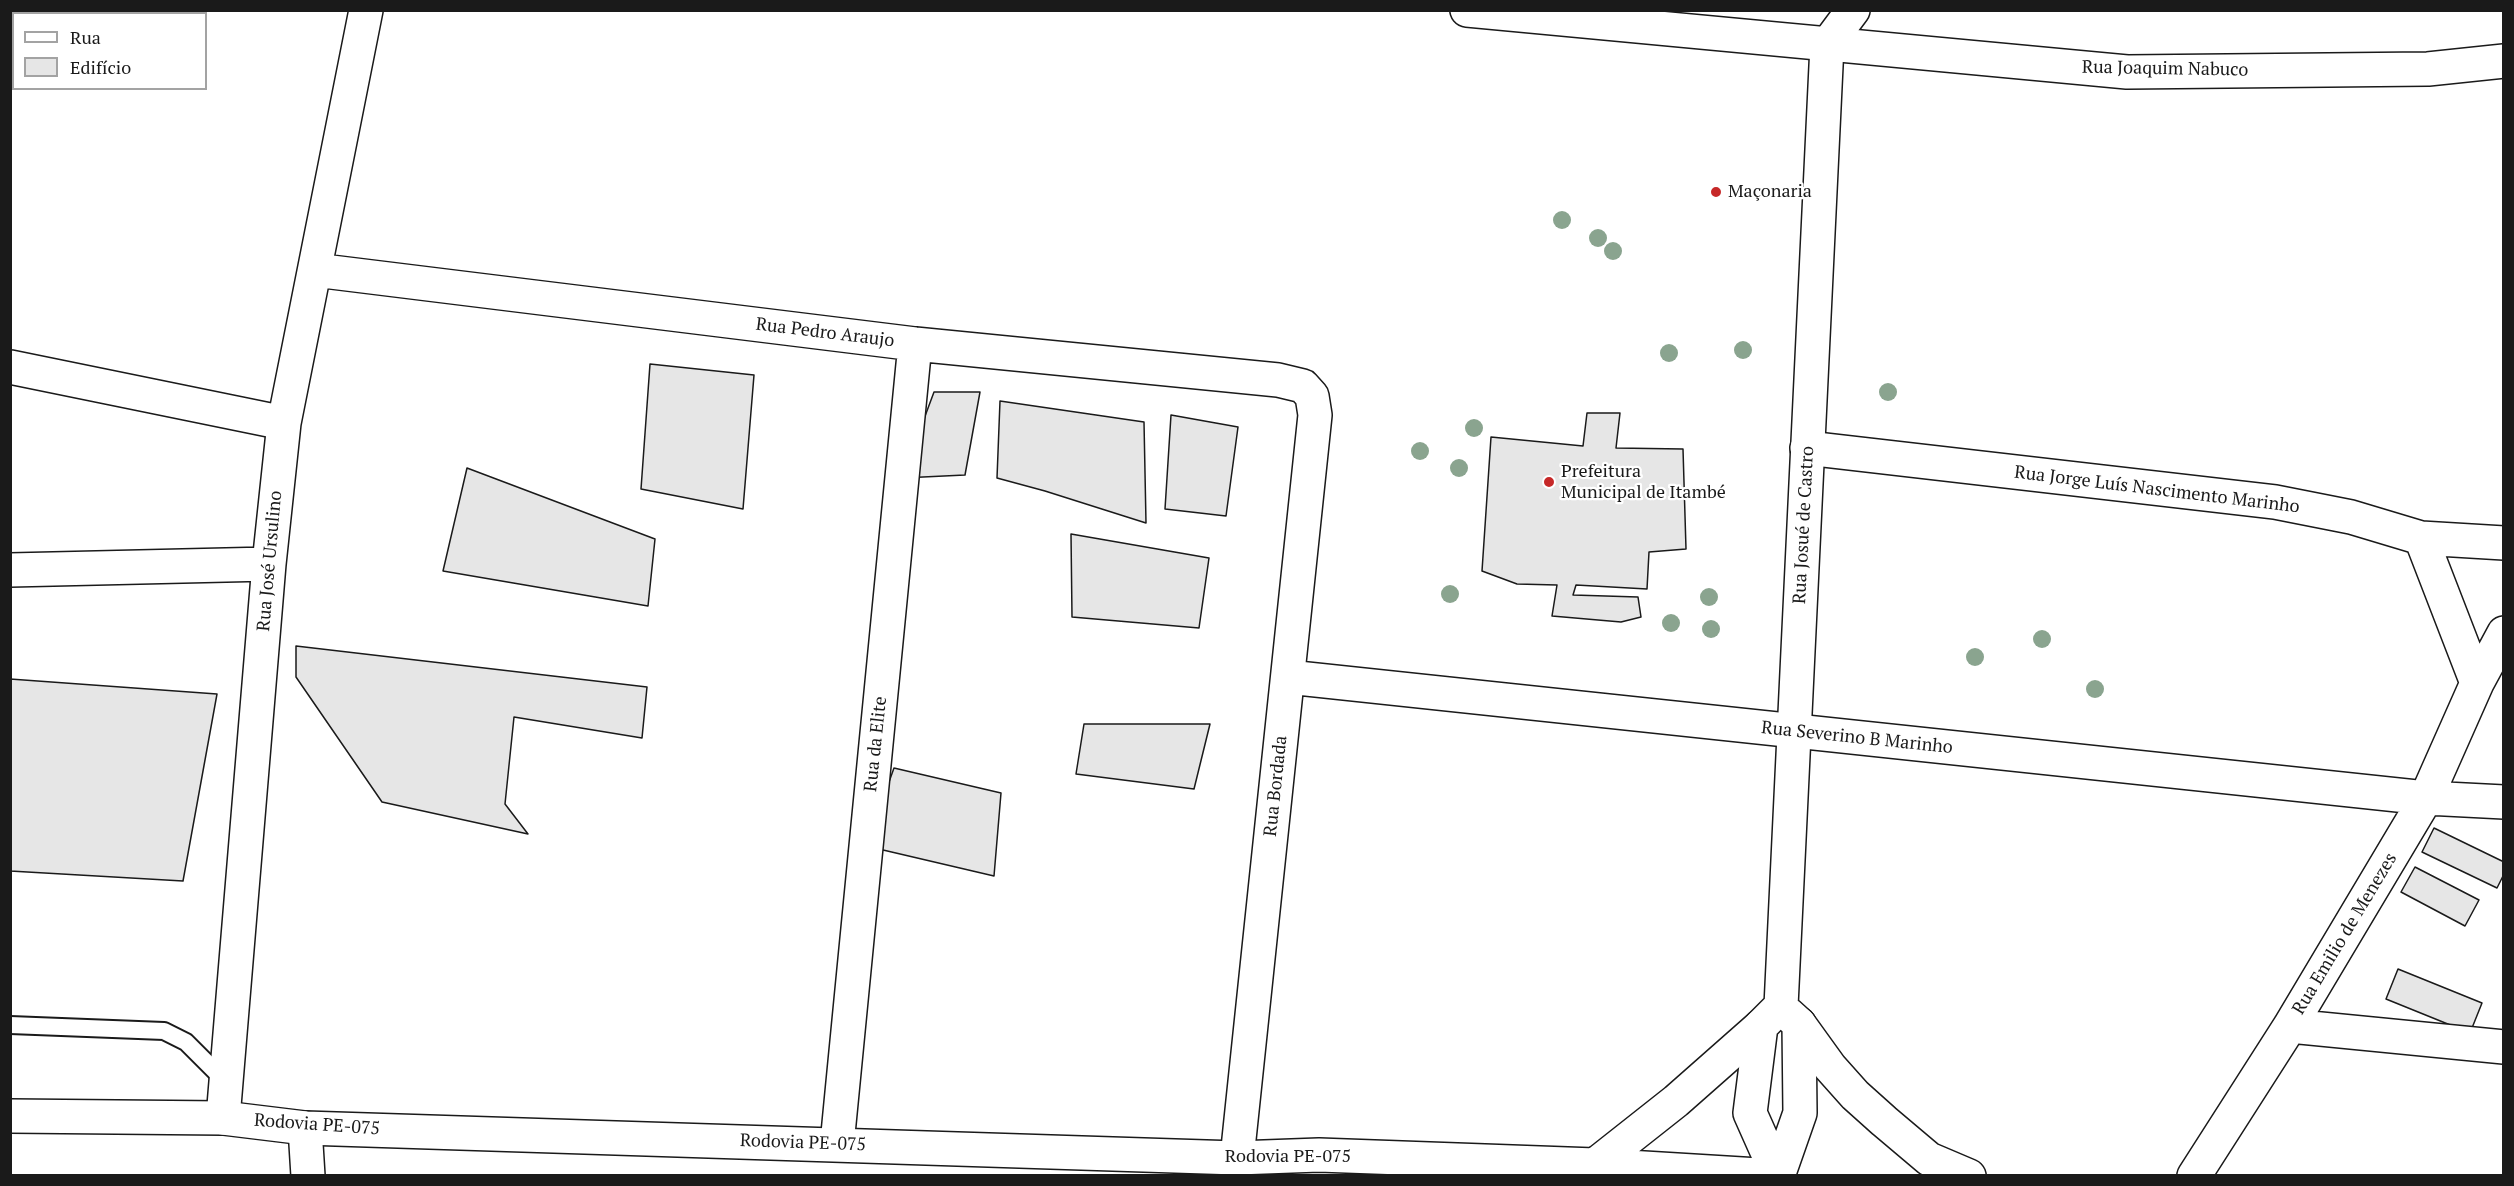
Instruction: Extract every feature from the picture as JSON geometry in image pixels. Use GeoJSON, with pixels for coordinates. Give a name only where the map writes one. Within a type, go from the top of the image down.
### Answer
{"type":"FeatureCollection","features":[{"type":"Feature","properties":{"kind":"street","name":"Rua José Ursulino"},"geometry":{"type":"LineString","coordinates":[[223,1118],[269,564],[284,423],[366,10]]}},
{"type":"Feature","properties":{"kind":"street","name":"Rua Joaquim Nabuco"},"geometry":{"type":"LineString","coordinates":[[1467,10],[2127,72],[2428,69],[2504,62]]}},
{"type":"Feature","properties":{"kind":"street"},"geometry":{"type":"LineString","coordinates":[[1827,45],[1853,10]]}},
{"type":"Feature","properties":{"kind":"street","name":"Rua Josué de Castro"},"geometry":{"type":"LineString","coordinates":[[1777,1176],[1800,1113],[1780,1019],[1827,45]]}},
{"type":"Feature","properties":{"kind":"street","name":"Rua Pedro Araujo"},"geometry":{"type":"LineString","coordinates":[[315,270],[915,344],[1295,383],[1303,386],[1312,396],[1315,415]]}},
{"type":"Feature","properties":{"kind":"street","name":"Rua da Elite"},"geometry":{"type":"LineString","coordinates":[[837,1144],[915,344]]}},
{"type":"Feature","properties":{"kind":"street"},"geometry":{"type":"LineString","coordinates":[[10,367],[284,423]]}},
{"type":"Feature","properties":{"kind":"street","name":"Rua Bordada"},"geometry":{"type":"LineString","coordinates":[[1237,1158],[1315,415]]}},
{"type":"Feature","properties":{"kind":"street","name":"Rua Jorge Luís Nascimento Marinho"},"geometry":{"type":"LineString","coordinates":[[1807,448],[2274,502],[2351,517],[2421,538],[2504,543]]}},
{"type":"Feature","properties":{"kind":"street"},"geometry":{"type":"LineString","coordinates":[[2421,538],[2477,683]]}},
{"type":"Feature","properties":{"kind":"street"},"geometry":{"type":"LineString","coordinates":[[10,570],[269,564]]}},
{"type":"Feature","properties":{"kind":"street","name":"Rua Emilio de Menezes"},"geometry":{"type":"LineString","coordinates":[[2194,1176],[2290,1026],[2426,798],[2477,683],[2504,633]]}},
{"type":"Feature","properties":{"kind":"street","name":"Rua Severino B Marinho"},"geometry":{"type":"LineString","coordinates":[[1288,677],[2426,798],[2504,802]]}},
{"type":"Feature","properties":{"kind":"street"},"geometry":{"type":"LineString","coordinates":[[1595,1165],[1780,1019],[1884,1121],[1929,1158],[1969,1176]]}},
{"type":"Feature","properties":{"kind":"street","name":"Rua Josué de Castro"},"geometry":{"type":"LineString","coordinates":[[1777,1176],[1750,1113],[1780,1019]]}},
{"type":"Feature","properties":{"kind":"street"},"geometry":{"type":"LineString","coordinates":[[2290,1026],[2504,1047]]}},
{"type":"Feature","properties":{"kind":"street","name":"Rodovia PE-075"},"geometry":{"type":"LineString","coordinates":[[10,1116],[223,1118],[305,1128],[1237,1158],[1319,1155],[1595,1165],[1777,1176]]}},
{"type":"Feature","properties":{"kind":"street"},"geometry":{"type":"LineString","coordinates":[[305,1128],[308,1176]]}},
{"type":"Feature","properties":{"kind":"lane"},"geometry":{"type":"LineString","coordinates":[[10,1025],[164,1031],[186,1042],[226,1081]]}},
{"type":"Feature","properties":{"kind":"building"},"geometry":{"type":"Polygon","coordinates":[[[650,364],[754,375],[743,509],[641,489],[650,364]]]}},
{"type":"Feature","properties":{"kind":"building"},"geometry":{"type":"Polygon","coordinates":[[[934,392],[980,392],[965,475],[902,478],[934,392]]]}},
{"type":"Feature","properties":{"kind":"building"},"geometry":{"type":"Polygon","coordinates":[[[1000,401],[1144,422],[1146,523],[997,478],[1000,401]]]}},
{"type":"Feature","properties":{"kind":"building"},"geometry":{"type":"Polygon","coordinates":[[[1587,413],[1620,413],[1616,448],[1683,449],[1686,549],[1649,552],[1647,589],[1576,585],[1573,595],[1638,597],[1641,617],[1621,622],[1552,616],[1557,585],[1517,584],[1482,571],[1491,437],[1583,446],[1587,413]]]}},
{"type":"Feature","properties":{"kind":"building"},"geometry":{"type":"Polygon","coordinates":[[[1171,415],[1238,427],[1226,516],[1165,509],[1171,415]]]}},
{"type":"Feature","properties":{"kind":"building"},"geometry":{"type":"Polygon","coordinates":[[[467,468],[655,539],[648,606],[443,571],[467,468]]]}},
{"type":"Feature","properties":{"kind":"building"},"geometry":{"type":"Polygon","coordinates":[[[1071,534],[1209,558],[1199,628],[1072,617],[1071,534]]]}},
{"type":"Feature","properties":{"kind":"building"},"geometry":{"type":"Polygon","coordinates":[[[296,646],[647,687],[642,738],[514,717],[505,804],[528,834],[382,802],[296,677],[296,646]]]}},
{"type":"Feature","properties":{"kind":"building"},"geometry":{"type":"Polygon","coordinates":[[[10,679],[217,694],[183,881],[10,871],[10,679]]]}},
{"type":"Feature","properties":{"kind":"building"},"geometry":{"type":"Polygon","coordinates":[[[1084,724],[1210,724],[1194,789],[1076,774],[1084,724]]]}},
{"type":"Feature","properties":{"kind":"building"},"geometry":{"type":"Polygon","coordinates":[[[894,768],[1001,793],[994,876],[866,846],[894,768]]]}},
{"type":"Feature","properties":{"kind":"building"},"geometry":{"type":"Polygon","coordinates":[[[2434,828],[2504,862],[2504,874],[2497,888],[2422,852],[2434,828]]]}},
{"type":"Feature","properties":{"kind":"building"},"geometry":{"type":"Polygon","coordinates":[[[2415,867],[2479,900],[2465,926],[2401,892],[2415,867]]]}},
{"type":"Feature","properties":{"kind":"building"},"geometry":{"type":"Polygon","coordinates":[[[2398,969],[2482,1003],[2470,1033],[2386,999],[2398,969]]]}},
{"type":"Feature","properties":{"kind":"place","name":"Maçonaria"},"geometry":{"type":"Point","coordinates":[1716,192]}},
{"type":"Feature","properties":{"kind":"place","name":"Prefeitura Municipal de Itambé"},"geometry":{"type":"Point","coordinates":[1549,482]}}]}
